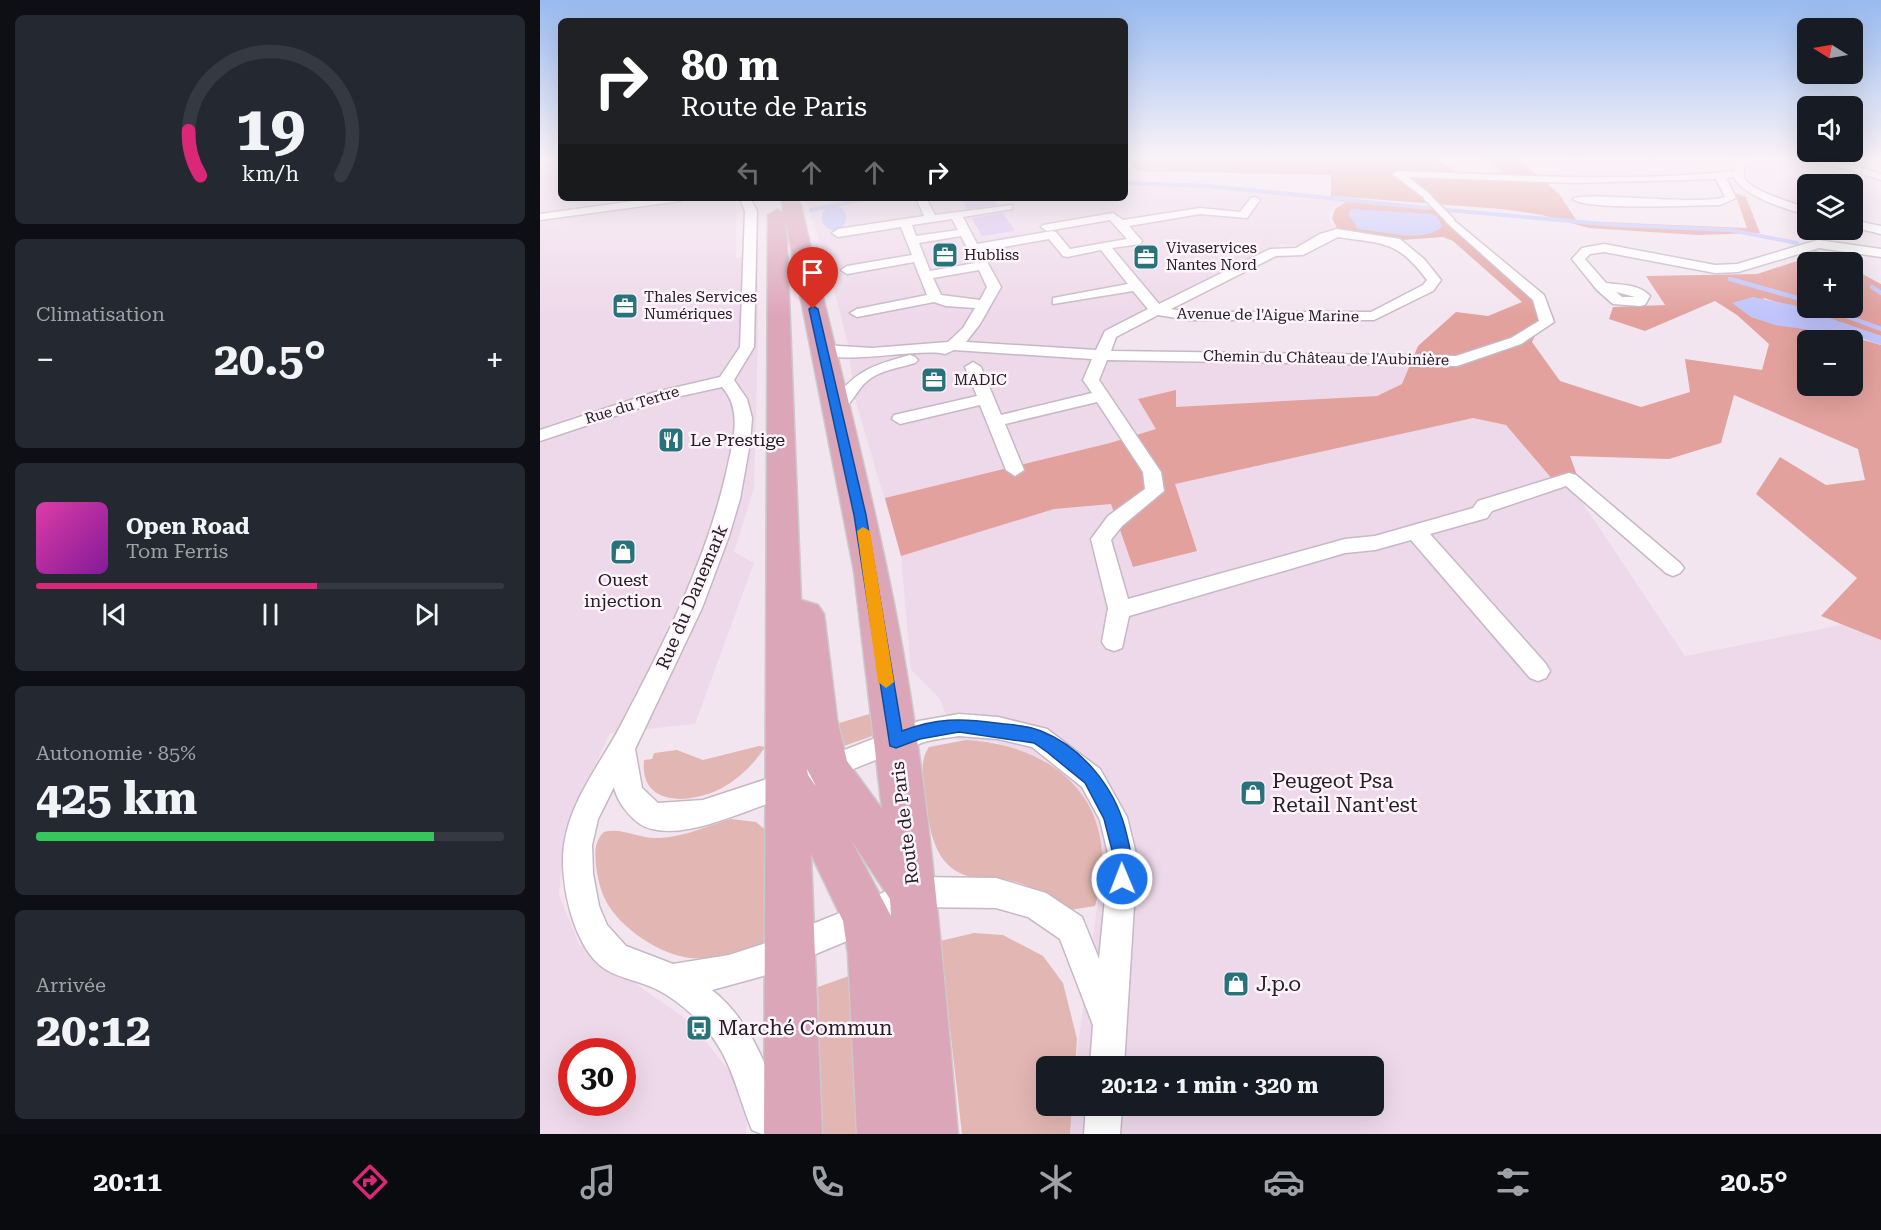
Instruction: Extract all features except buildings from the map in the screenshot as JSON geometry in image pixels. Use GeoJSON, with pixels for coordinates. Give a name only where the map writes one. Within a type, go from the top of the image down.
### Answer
{"type":"FeatureCollection","features":[{"type":"Feature","properties":{"kind":"main road","name":"Route de Paris"},"geometry":{"type":"LineString","coordinates":[[784,211],[778,230],[785,614],[808,776],[790,947],[793,1130]]}},
{"type":"Feature","properties":{"kind":"main road","name":"Route de Paris"},"geometry":{"type":"LineString","coordinates":[[791,211],[871,571],[896,741],[913,892],[929,1134]]}},
{"type":"Feature","properties":{"kind":"main road"},"geometry":{"type":"LineString","coordinates":[[808,776],[913,892]]}},
{"type":"Feature","properties":{"kind":"main road"},"geometry":{"type":"LineString","coordinates":[[808,776],[821,828],[867,917],[873,954],[886,1134]]}},
{"type":"Feature","properties":{"kind":"street"},"geometry":{"type":"LineString","coordinates":[[540,217],[585,211]]}},
{"type":"Feature","properties":{"kind":"street"},"geometry":{"type":"LineString","coordinates":[[726,381],[747,347],[751,211]]}},
{"type":"Feature","properties":{"kind":"street"},"geometry":{"type":"LineString","coordinates":[[927,211],[931,218]]}},
{"type":"Feature","properties":{"kind":"street"},"geometry":{"type":"LineString","coordinates":[[838,233],[979,211]]}},
{"type":"Feature","properties":{"kind":"street"},"geometry":{"type":"LineString","coordinates":[[1121,224],[1143,218],[1200,211],[1243,216],[1247,211]]}},
{"type":"Feature","properties":{"kind":"street"},"geometry":{"type":"LineString","coordinates":[[1440,211],[1451,222]]}},
{"type":"Feature","properties":{"kind":"street"},"geometry":{"type":"LineString","coordinates":[[1070,212],[1078,222]]}},
{"type":"Feature","properties":{"kind":"street"},"geometry":{"type":"LineString","coordinates":[[954,346],[966,336],[994,287],[956,214]]}},
{"type":"Feature","properties":{"kind":"street"},"geometry":{"type":"LineString","coordinates":[[974,248],[1050,231],[1078,222],[1113,216],[1136,240],[1067,253],[1050,231],[1039,216]]}},
{"type":"Feature","properties":{"kind":"street"},"geometry":{"type":"LineString","coordinates":[[1143,218],[1155,232]]}},
{"type":"Feature","properties":{"kind":"street","name":"Chemin du Château de l'Aubinière"},"geometry":{"type":"LineString","coordinates":[[823,350],[872,353],[954,346],[1099,355],[1457,361],[1516,341],[1547,322],[1539,298],[1451,222]]}},
{"type":"Feature","properties":{"kind":"street"},"geometry":{"type":"LineString","coordinates":[[905,223],[935,298]]}},
{"type":"Feature","properties":{"kind":"street"},"geometry":{"type":"LineString","coordinates":[[1863,226],[1881,230]]}},
{"type":"Feature","properties":{"kind":"street"},"geometry":{"type":"LineString","coordinates":[[911,241],[964,232]]}},
{"type":"Feature","properties":{"kind":"street","name":"Avenue de l'Aigue Marine"},"geometry":{"type":"LineString","coordinates":[[1337,233],[1396,242],[1420,262],[1434,280],[1428,288],[1374,316],[1220,317],[1157,311],[1274,252],[1299,252],[1324,237],[1337,233]]}},
{"type":"Feature","properties":{"kind":"street"},"geometry":{"type":"LineString","coordinates":[[1818,240],[1818,244]]}},
{"type":"Feature","properties":{"kind":"street"},"geometry":{"type":"LineString","coordinates":[[1602,287],[1578,259],[1586,251],[1604,248],[1715,269],[1738,268],[1818,244],[1881,253]]}},
{"type":"Feature","properties":{"kind":"street"},"geometry":{"type":"LineString","coordinates":[[1104,246],[1157,311],[1110,334],[1099,355],[1091,380],[1152,472],[1155,491],[1115,522],[1101,539],[1119,608],[1114,642]]}},
{"type":"Feature","properties":{"kind":"street"},"geometry":{"type":"LineString","coordinates":[[847,270],[918,258]]}},
{"type":"Feature","properties":{"kind":"street"},"geometry":{"type":"LineString","coordinates":[[927,276],[983,266]]}},
{"type":"Feature","properties":{"kind":"street"},"geometry":{"type":"LineString","coordinates":[[1058,301],[1136,286]]}},
{"type":"Feature","properties":{"kind":"street"},"geometry":{"type":"LineString","coordinates":[[857,313],[935,298],[946,302],[984,304]]}},
{"type":"Feature","properties":{"kind":"street","name":"Chemin du Château de l'Aubinière"},"geometry":{"type":"LineString","coordinates":[[836,408],[858,377],[872,370],[954,346]]}},
{"type":"Feature","properties":{"kind":"street"},"geometry":{"type":"LineString","coordinates":[[973,367],[1015,470]]}},
{"type":"Feature","properties":{"kind":"street","name":"Rue du Tertre"},"geometry":{"type":"LineString","coordinates":[[540,436],[658,396],[726,381]]}},
{"type":"Feature","properties":{"kind":"street","name":"Rue du Danemark"},"geometry":{"type":"LineString","coordinates":[[726,381],[738,394],[744,413],[732,496],[705,576],[679,634],[622,749],[595,795],[578,844],[578,887],[590,925],[614,956],[671,980],[704,1004],[726,1027],[751,1066],[765,1117],[793,1130]]}},
{"type":"Feature","properties":{"kind":"street"},"geometry":{"type":"LineString","coordinates":[[995,421],[1100,396]]}},
{"type":"Feature","properties":{"kind":"street"},"geometry":{"type":"LineString","coordinates":[[900,419],[986,399]]}},
{"type":"Feature","properties":{"kind":"street"},"geometry":{"type":"LineString","coordinates":[[1119,608],[1136,607],[1345,546],[1375,543],[1416,532],[1480,513],[1485,506],[1569,479],[1673,568]]}},
{"type":"Feature","properties":{"kind":"street"},"geometry":{"type":"LineString","coordinates":[[1416,532],[1538,671]]}},
{"type":"Feature","properties":{"kind":"street"},"geometry":{"type":"LineString","coordinates":[[622,749],[629,795],[652,816],[676,817],[703,813],[808,776],[919,732],[959,725],[998,728],[1038,737],[1064,753],[1092,778],[1113,817],[1123,858],[1108,1056]]}},
{"type":"Feature","properties":{"kind":"street"},"geometry":{"type":"LineString","coordinates":[[671,980],[729,971],[867,917],[913,892],[996,893],[1035,904],[1071,928],[1110,1026]]}},
{"type":"Feature","properties":{"kind":"street"},"geometry":{"type":"LineString","coordinates":[[1102,1134],[1103,1116]]}},
{"type":"Feature","properties":{"kind":"shaded area"},"geometry":{"type":"Polygon","coordinates":[[[540,211],[736,211],[736,258],[757,256],[758,337],[754,488],[734,552],[754,563],[695,724],[610,733],[564,833],[559,895],[579,944],[690,1022],[748,1094],[746,1134],[540,1134],[540,211]]]}},
{"type":"Feature","properties":{"kind":"shaded area"},"geometry":{"type":"Polygon","coordinates":[[[809,211],[1330,211],[1328,218],[1335,228],[1298,246],[1282,244],[1177,296],[1103,343],[1112,360],[1469,367],[1552,457],[1685,656],[1881,617],[1881,1134],[1070,1134],[1071,1116],[1384,1116],[1384,1056],[1076,1056],[1099,893],[1101,851],[1099,833],[1073,781],[1042,759],[995,742],[955,740],[940,699],[911,670],[901,556],[855,399],[847,340],[827,263],[809,211]]]}},
{"type":"Feature","properties":{"kind":"shaded area"},"geometry":{"type":"Polygon","coordinates":[[[1334,211],[1437,211],[1534,298],[1542,321],[1532,342],[1560,381],[1641,407],[1690,392],[1685,359],[1762,370],[1769,344],[1737,315],[1715,301],[1645,331],[1609,319],[1613,307],[1665,305],[1646,276],[1757,274],[1797,261],[1797,309],[1764,298],[1751,317],[1810,330],[1797,330],[1797,396],[1863,396],[1863,340],[1881,345],[1881,640],[1821,616],[1857,578],[1756,494],[1780,457],[1826,485],[1865,480],[1858,449],[1734,395],[1721,443],[1669,459],[1570,456],[1578,478],[1559,487],[1506,425],[1473,418],[1175,484],[1197,551],[1133,567],[1111,504],[1054,509],[901,556],[885,498],[1110,443],[1156,429],[1138,399],[1176,390],[1176,407],[1377,396],[1402,384],[1418,346],[1456,312],[1488,316],[1522,302],[1453,241],[1443,237],[1402,240],[1338,230],[1332,218],[1334,211]]]}},
{"type":"Feature","properties":{"kind":"shaded area"},"geometry":{"type":"Polygon","coordinates":[[[1515,211],[1570,211],[1577,221],[1747,228],[1741,211],[1751,211],[1760,233],[1697,235],[1589,228],[1542,215],[1515,211]]]}},
{"type":"Feature","properties":{"kind":"shaded area"},"geometry":{"type":"Polygon","coordinates":[[[1863,274],[1881,284],[1881,336],[1826,318],[1863,318],[1863,274]]]}},
{"type":"Feature","properties":{"kind":"shaded area"},"geometry":{"type":"Polygon","coordinates":[[[876,712],[875,735],[841,747],[829,726],[876,712]]]}},
{"type":"Feature","properties":{"kind":"shaded area"},"geometry":{"type":"Polygon","coordinates":[[[966,740],[1000,745],[1030,754],[1056,769],[1077,788],[1092,812],[1100,839],[1102,871],[1095,906],[1070,910],[1033,888],[1008,880],[976,878],[963,874],[944,860],[933,839],[930,827],[923,780],[924,759],[929,747],[966,740]]]}},
{"type":"Feature","properties":{"kind":"shaded area"},"geometry":{"type":"Polygon","coordinates":[[[759,746],[765,747],[741,775],[722,788],[696,797],[670,798],[659,794],[650,787],[645,776],[644,760],[652,759],[654,753],[677,750],[703,760],[759,746]]]}},
{"type":"Feature","properties":{"kind":"shaded area"},"geometry":{"type":"Polygon","coordinates":[[[731,819],[756,822],[768,832],[771,940],[752,948],[712,958],[679,956],[654,946],[642,938],[612,911],[602,893],[596,866],[597,843],[604,832],[617,831],[659,838],[686,833],[731,819]]]}},
{"type":"Feature","properties":{"kind":"shaded area"},"geometry":{"type":"Polygon","coordinates":[[[974,933],[1003,935],[1043,956],[1063,983],[1077,1039],[1076,1056],[1036,1056],[1036,1116],[1071,1116],[1070,1134],[962,1134],[940,941],[974,933]]]}},
{"type":"Feature","properties":{"kind":"shaded area"},"geometry":{"type":"Polygon","coordinates":[[[863,971],[874,1134],[822,1134],[818,987],[863,971]]]}},
{"type":"Feature","properties":{"kind":"water"},"geometry":{"type":"Polygon","coordinates":[[[825,211],[843,211],[845,222],[838,229],[830,229],[823,222],[825,211]]]}},
{"type":"Feature","properties":{"kind":"water"},"geometry":{"type":"Polygon","coordinates":[[[1350,211],[1382,211],[1431,214],[1438,217],[1442,227],[1424,235],[1390,234],[1358,229],[1348,214],[1350,211]]]}},
{"type":"Feature","properties":{"kind":"water"},"geometry":{"type":"Polygon","coordinates":[[[1753,297],[1793,305],[1797,306],[1797,318],[1830,318],[1881,336],[1881,345],[1863,339],[1863,330],[1811,330],[1775,325],[1751,317],[1732,303],[1753,297]]]}},
{"type":"Feature","properties":{"kind":"waterway"},"geometry":{"type":"LineString","coordinates":[[1457,211],[1615,225],[1730,230],[1797,243]]}},
{"type":"Feature","properties":{"kind":"waterway"},"geometry":{"type":"LineString","coordinates":[[1730,279],[1797,298]]}},
{"type":"Feature","properties":{"kind":"waterway"},"geometry":{"type":"LineString","coordinates":[[1872,287],[1881,293]]}},
{"type":"Feature","properties":{"kind":"waterway"},"geometry":{"type":"LineString","coordinates":[[1851,318],[1881,329]]}},
{"type":"Feature","properties":{"kind":"slow traffic"},"geometry":{"type":"LineString","coordinates":[[863,531],[871,571],[886,682]]}},
{"type":"Feature","properties":{"kind":"place","name":"Hubliss"},"geometry":{"type":"Point","coordinates":[945,255]}},
{"type":"Feature","properties":{"kind":"place","name":"Vivaservices Nantes Nord"},"geometry":{"type":"Point","coordinates":[1146,257]}},
{"type":"Feature","properties":{"kind":"place","name":"Thales Services Numériques"},"geometry":{"type":"Point","coordinates":[625,306]}},
{"type":"Feature","properties":{"kind":"place","name":"MADIC"},"geometry":{"type":"Point","coordinates":[934,380]}},
{"type":"Feature","properties":{"kind":"place","name":"Le Prestige"},"geometry":{"type":"Point","coordinates":[671,440]}},
{"type":"Feature","properties":{"kind":"place","name":"Ouest injection"},"geometry":{"type":"Point","coordinates":[623,552]}},
{"type":"Feature","properties":{"kind":"place","name":"Peugeot Psa Retail Nant'est"},"geometry":{"type":"Point","coordinates":[1253,793]}},
{"type":"Feature","properties":{"kind":"place","name":"J.p.o"},"geometry":{"type":"Point","coordinates":[1236,984]}},
{"type":"Feature","properties":{"kind":"place","name":"Marché Commun"},"geometry":{"type":"Point","coordinates":[699,1028]}},
{"type":"Feature","properties":{"kind":"route"},"geometry":{"type":"LineString","coordinates":[[813,309],[871,571],[896,741],[919,732],[959,725],[998,728],[1038,737],[1053,746],[1092,778],[1113,817],[1123,858],[1122,879]]}}]}
